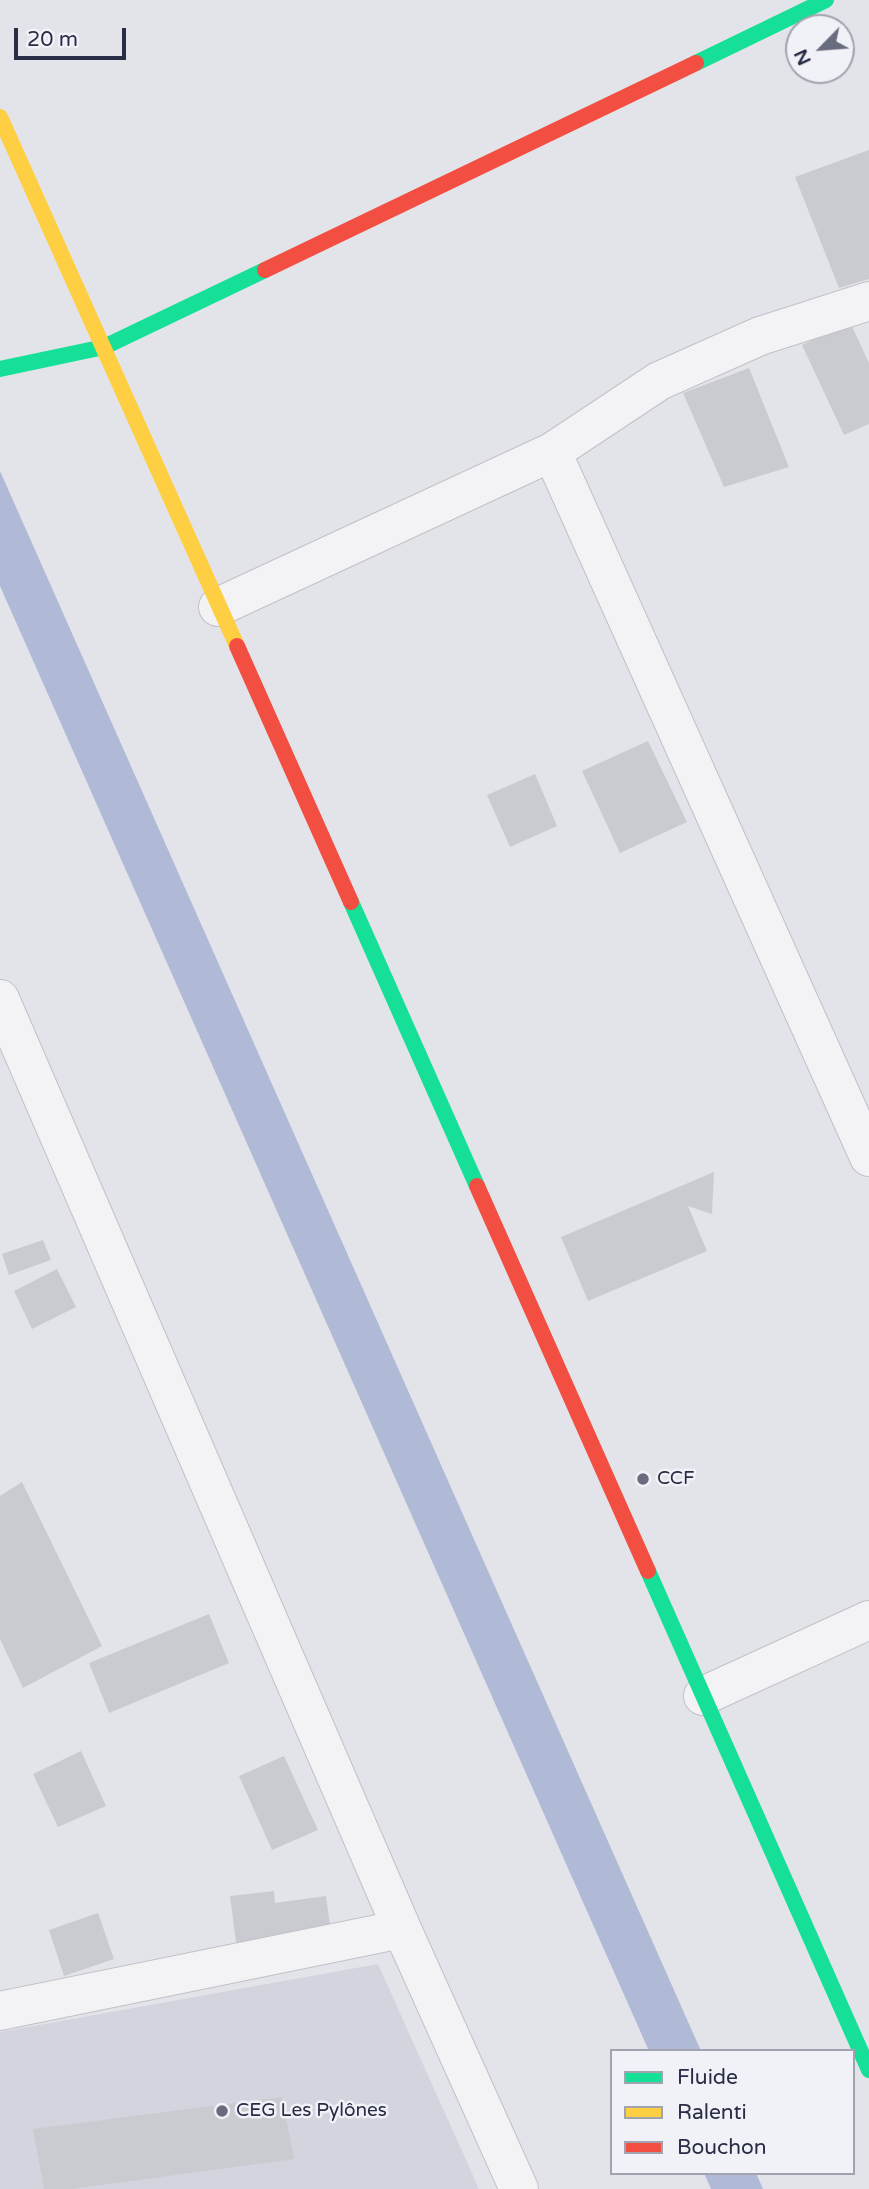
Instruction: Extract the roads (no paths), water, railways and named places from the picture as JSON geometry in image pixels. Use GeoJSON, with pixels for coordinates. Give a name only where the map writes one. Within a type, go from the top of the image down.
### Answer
{"type":"FeatureCollection","features":[{"type":"Feature","properties":{"kind":"street"},"geometry":{"type":"LineString","coordinates":[[0,369],[104,347],[826,0]]}},
{"type":"Feature","properties":{"kind":"street"},"geometry":{"type":"LineString","coordinates":[[0,117],[84,321],[104,347],[869,2070]]}},
{"type":"Feature","properties":{"kind":"street"},"geometry":{"type":"LineString","coordinates":[[218,607],[552,452],[659,381],[760,336],[869,301]]}},
{"type":"Feature","properties":{"kind":"street"},"geometry":{"type":"LineString","coordinates":[[0,359],[34,344]]}},
{"type":"Feature","properties":{"kind":"street"},"geometry":{"type":"LineString","coordinates":[[552,452],[869,1157]]}},
{"type":"Feature","properties":{"kind":"street"},"geometry":{"type":"LineString","coordinates":[[0,999],[402,1928],[519,2189]]}},
{"type":"Feature","properties":{"kind":"street"},"geometry":{"type":"LineString","coordinates":[[703,1696],[869,1620]]}},
{"type":"Feature","properties":{"kind":"street"},"geometry":{"type":"LineString","coordinates":[[1,2008],[402,1928]]}},
{"type":"Feature","properties":{"kind":"water"},"geometry":{"type":"Polygon","coordinates":[[[0,471],[700,2049],[648,2049],[0,586],[0,471]]]}},
{"type":"Feature","properties":{"kind":"water"},"geometry":{"type":"Polygon","coordinates":[[[705,2175],[757,2175],[763,2189],[711,2189],[705,2175]]]}},
{"type":"Feature","properties":{"kind":"place","name":"CCF"},"geometry":{"type":"Point","coordinates":[643,1479]}},
{"type":"Feature","properties":{"kind":"place","name":"CEG Les Pylônes"},"geometry":{"type":"Point","coordinates":[222,2111]}}]}
